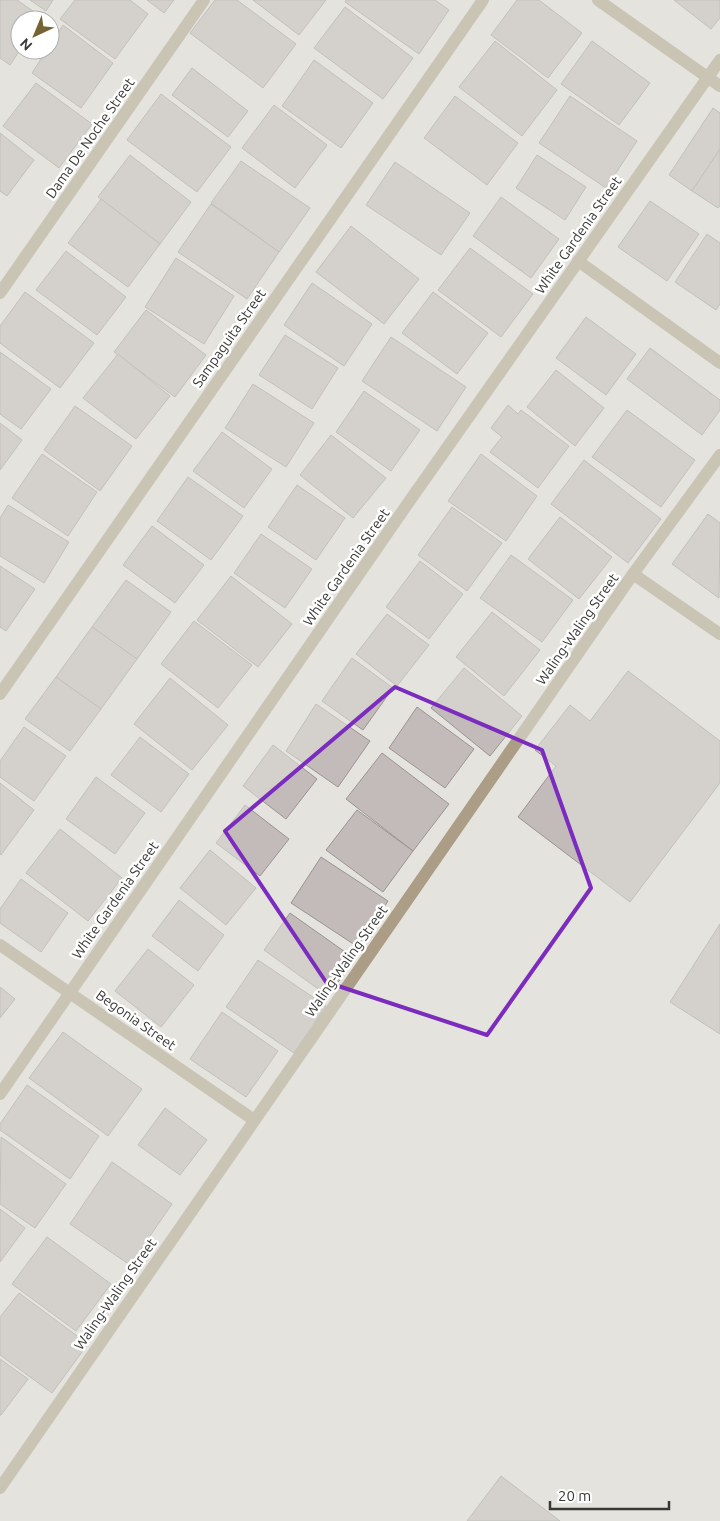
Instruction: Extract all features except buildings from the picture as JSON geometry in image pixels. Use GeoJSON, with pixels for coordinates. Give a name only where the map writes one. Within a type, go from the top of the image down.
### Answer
{"type":"FeatureCollection","features":[{"type":"Feature","properties":{"kind":"street","name":"Dama De Noche Street"},"geometry":{"type":"LineString","coordinates":[[0,294],[204,0]]}},
{"type":"Feature","properties":{"kind":"street","name":"Sampaguita Street"},"geometry":{"type":"LineString","coordinates":[[0,694],[483,0]]}},
{"type":"Feature","properties":{"kind":"street"},"geometry":{"type":"LineString","coordinates":[[598,0],[720,86]]}},
{"type":"Feature","properties":{"kind":"street","name":"White Gardenia Street"},"geometry":{"type":"LineString","coordinates":[[0,1094],[578,261],[720,60]]}},
{"type":"Feature","properties":{"kind":"street"},"geometry":{"type":"LineString","coordinates":[[578,261],[720,363]]}},
{"type":"Feature","properties":{"kind":"street","name":"Waling-Waling Street"},"geometry":{"type":"LineString","coordinates":[[0,1488],[633,574],[720,455]]}},
{"type":"Feature","properties":{"kind":"street"},"geometry":{"type":"LineString","coordinates":[[633,574],[720,634]]}},
{"type":"Feature","properties":{"kind":"street","name":"Begonia Street"},"geometry":{"type":"LineString","coordinates":[[0,945],[254,1120]]}},
{"type":"Feature","properties":{"kind":"highlighted area"},"geometry":{"type":"Polygon","coordinates":[[[395,687],[542,750],[591,888],[487,1035],[326,982],[225,831],[395,687]]]}}]}
